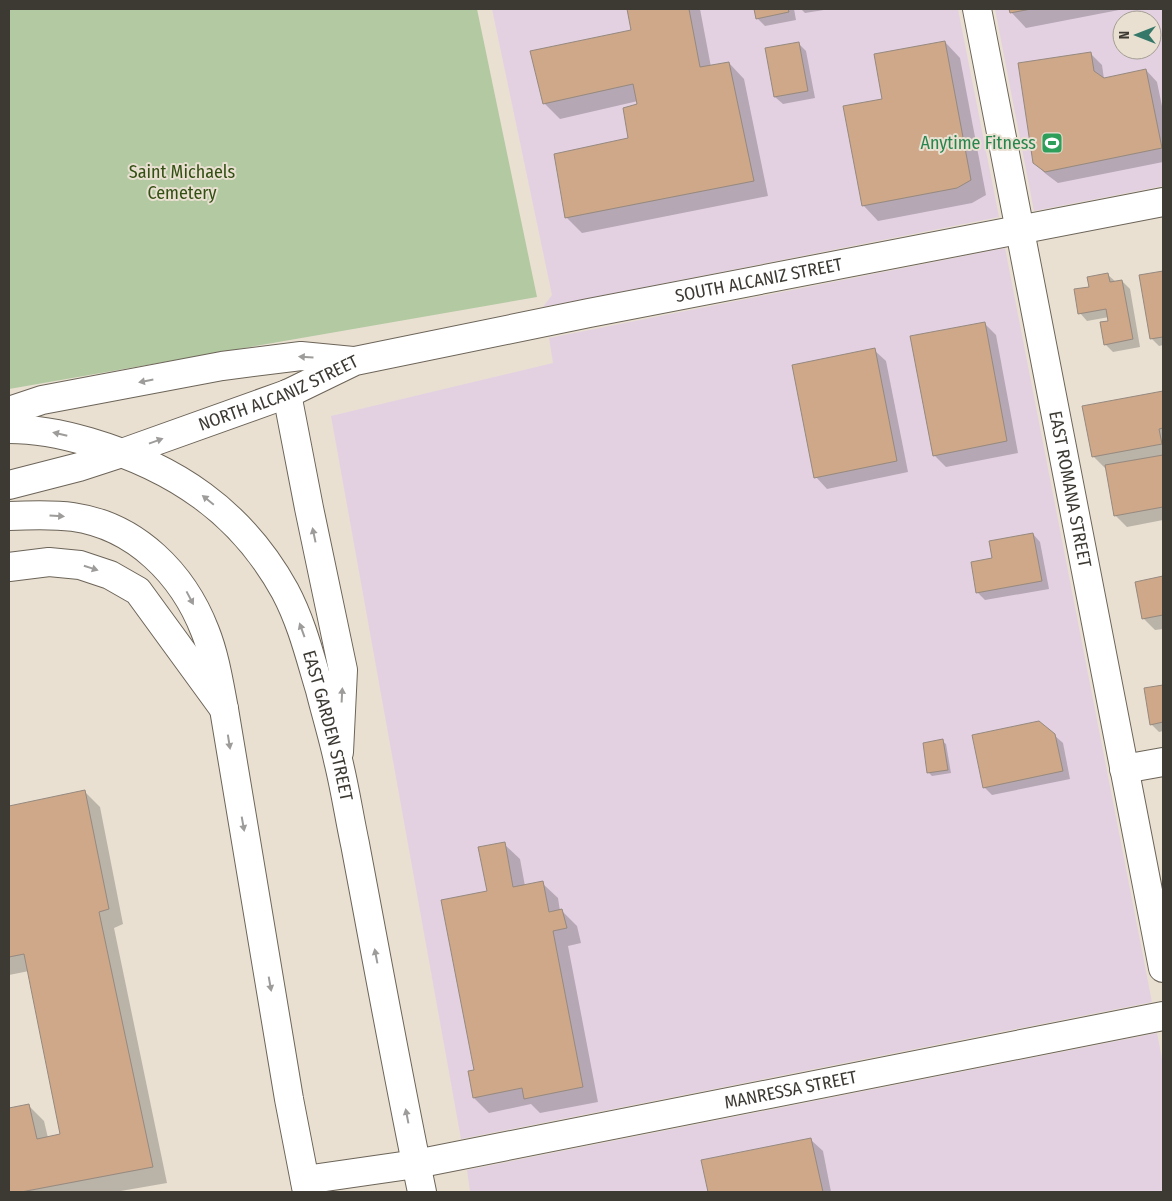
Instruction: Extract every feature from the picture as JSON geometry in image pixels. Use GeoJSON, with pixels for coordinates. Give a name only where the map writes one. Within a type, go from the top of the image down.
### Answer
{"type":"FeatureCollection","features":[{"type":"Feature","properties":{"kind":"main road","name":"EAST ROMANA STREET"},"geometry":{"type":"LineString","coordinates":[[977,9],[1163,968]]}},
{"type":"Feature","properties":{"kind":"main road","name":"SOUTH ALCANIZ STREET"},"geometry":{"type":"LineString","coordinates":[[355,361],[599,311],[1163,202]]}},
{"type":"Feature","properties":{"kind":"main road","name":"NORTH ALCANIZ STREET"},"geometry":{"type":"LineString","coordinates":[[9,411],[42,400],[222,366],[301,356],[355,361]]}},
{"type":"Feature","properties":{"kind":"main road","name":"NORTH ALCANIZ STREET"},"geometry":{"type":"LineString","coordinates":[[9,485],[79,467],[122,453],[287,394],[355,361]]}},
{"type":"Feature","properties":{"kind":"main road"},"geometry":{"type":"LineString","coordinates":[[287,394],[343,670],[339,761]]}},
{"type":"Feature","properties":{"kind":"main road","name":"EAST GARDEN STREET"},"geometry":{"type":"LineString","coordinates":[[9,429],[39,430],[56,433],[122,453],[171,475],[200,494],[236,525],[272,569],[297,616],[307,644],[339,761],[422,1192]]}},
{"type":"Feature","properties":{"kind":"main road"},"geometry":{"type":"LineString","coordinates":[[9,516],[54,515],[91,521],[108,526],[153,554],[169,569],[184,588],[195,608],[211,650],[224,708],[289,1099],[306,1186]]}},
{"type":"Feature","properties":{"kind":"main road"},"geometry":{"type":"LineString","coordinates":[[9,567],[49,562],[80,565],[110,574],[138,591],[224,708]]}},
{"type":"Feature","properties":{"kind":"main road"},"geometry":{"type":"LineString","coordinates":[[1124,769],[1163,762]]}},
{"type":"Feature","properties":{"kind":"main road","name":"MANRESSA STREET"},"geometry":{"type":"LineString","coordinates":[[306,1186],[1163,1016]]}},
{"type":"Feature","properties":{"kind":"shaded area"},"geometry":{"type":"Polygon","coordinates":[[[492,9],[958,9],[999,217],[543,307],[552,295],[492,9]]]}},
{"type":"Feature","properties":{"kind":"shaded area"},"geometry":{"type":"Polygon","coordinates":[[[995,9],[1163,9],[1163,186],[1034,211],[995,9]]]}},
{"type":"Feature","properties":{"kind":"shaded area"},"geometry":{"type":"Polygon","coordinates":[[[1005,248],[1152,1002],[461,1139],[331,416],[553,363],[549,338],[1005,248]]]}},
{"type":"Feature","properties":{"kind":"shaded area"},"geometry":{"type":"Polygon","coordinates":[[[1157,1033],[1163,1063],[1163,1192],[470,1192],[467,1170],[1157,1033]]]}},
{"type":"Feature","properties":{"kind":"green space","name":"Saint Michaels Cemetery"},"geometry":{"type":"Polygon","coordinates":[[[9,9],[477,9],[537,297],[9,389],[9,9]]]}},
{"type":"Feature","properties":{"kind":"building"},"geometry":{"type":"Polygon","coordinates":[[[627,9],[689,9],[700,67],[729,62],[754,181],[565,218],[554,154],[628,138],[623,108],[637,104],[633,84],[543,104],[530,51],[631,30],[627,9]]]}},
{"type":"Feature","properties":{"kind":"building"},"geometry":{"type":"Polygon","coordinates":[[[754,9],[788,9],[789,12],[756,19],[754,9]]]}},
{"type":"Feature","properties":{"kind":"building"},"geometry":{"type":"Polygon","coordinates":[[[1009,9],[1031,9],[1010,13],[1009,9]]]}},
{"type":"Feature","properties":{"kind":"building"},"geometry":{"type":"Polygon","coordinates":[[[945,41],[971,180],[957,188],[862,206],[843,106],[882,99],[874,54],[945,41]]]}},
{"type":"Feature","properties":{"kind":"building"},"geometry":{"type":"Polygon","coordinates":[[[799,42],[808,91],[774,97],[765,48],[799,42]]]}},
{"type":"Feature","properties":{"kind":"building"},"geometry":{"type":"Polygon","coordinates":[[[1091,52],[1094,71],[1104,78],[1146,69],[1162,148],[1045,172],[1033,163],[1018,63],[1091,52]]]}},
{"type":"Feature","properties":{"kind":"building"},"geometry":{"type":"Polygon","coordinates":[[[1163,271],[1163,337],[1150,339],[1139,275],[1163,271]]]}},
{"type":"Feature","properties":{"kind":"building"},"geometry":{"type":"Polygon","coordinates":[[[1108,273],[1110,282],[1122,280],[1133,339],[1104,345],[1100,322],[1108,321],[1106,309],[1078,314],[1074,289],[1089,287],[1087,277],[1108,273]]]}},
{"type":"Feature","properties":{"kind":"building"},"geometry":{"type":"Polygon","coordinates":[[[985,322],[1007,441],[933,456],[910,336],[985,322]]]}},
{"type":"Feature","properties":{"kind":"building"},"geometry":{"type":"Polygon","coordinates":[[[875,348],[897,461],[814,478],[792,365],[875,348]]]}},
{"type":"Feature","properties":{"kind":"building"},"geometry":{"type":"Polygon","coordinates":[[[1163,391],[1163,428],[1159,429],[1162,444],[1092,457],[1082,406],[1163,391]]]}},
{"type":"Feature","properties":{"kind":"building"},"geometry":{"type":"Polygon","coordinates":[[[1163,455],[1163,507],[1114,516],[1105,465],[1163,455]]]}},
{"type":"Feature","properties":{"kind":"building"},"geometry":{"type":"Polygon","coordinates":[[[1033,533],[1042,581],[976,593],[971,562],[992,558],[989,541],[1033,533]]]}},
{"type":"Feature","properties":{"kind":"building"},"geometry":{"type":"Polygon","coordinates":[[[1163,576],[1163,615],[1142,619],[1135,582],[1163,576]]]}},
{"type":"Feature","properties":{"kind":"building"},"geometry":{"type":"Polygon","coordinates":[[[1163,685],[1163,722],[1150,725],[1144,688],[1163,685]]]}},
{"type":"Feature","properties":{"kind":"building"},"geometry":{"type":"Polygon","coordinates":[[[1039,721],[1055,734],[1063,771],[983,788],[972,735],[1039,721]]]}},
{"type":"Feature","properties":{"kind":"building"},"geometry":{"type":"Polygon","coordinates":[[[943,739],[948,770],[927,773],[923,743],[943,739]]]}},
{"type":"Feature","properties":{"kind":"building"},"geometry":{"type":"Polygon","coordinates":[[[85,790],[109,909],[99,912],[153,1167],[21,1192],[9,1192],[9,1108],[29,1104],[37,1139],[60,1134],[24,954],[9,957],[9,806],[85,790]]]}},
{"type":"Feature","properties":{"kind":"building"},"geometry":{"type":"Polygon","coordinates":[[[505,842],[513,887],[543,881],[549,912],[562,909],[567,928],[553,931],[583,1087],[524,1099],[522,1088],[473,1098],[468,1071],[474,1070],[441,900],[487,891],[478,847],[505,842]]]}},
{"type":"Feature","properties":{"kind":"building"},"geometry":{"type":"Polygon","coordinates":[[[811,1138],[823,1192],[708,1192],[701,1160],[811,1138]]]}},
{"type":"Feature","properties":{"kind":"place","name":"Anytime Fitness"},"geometry":{"type":"Point","coordinates":[1052,143]}}]}
